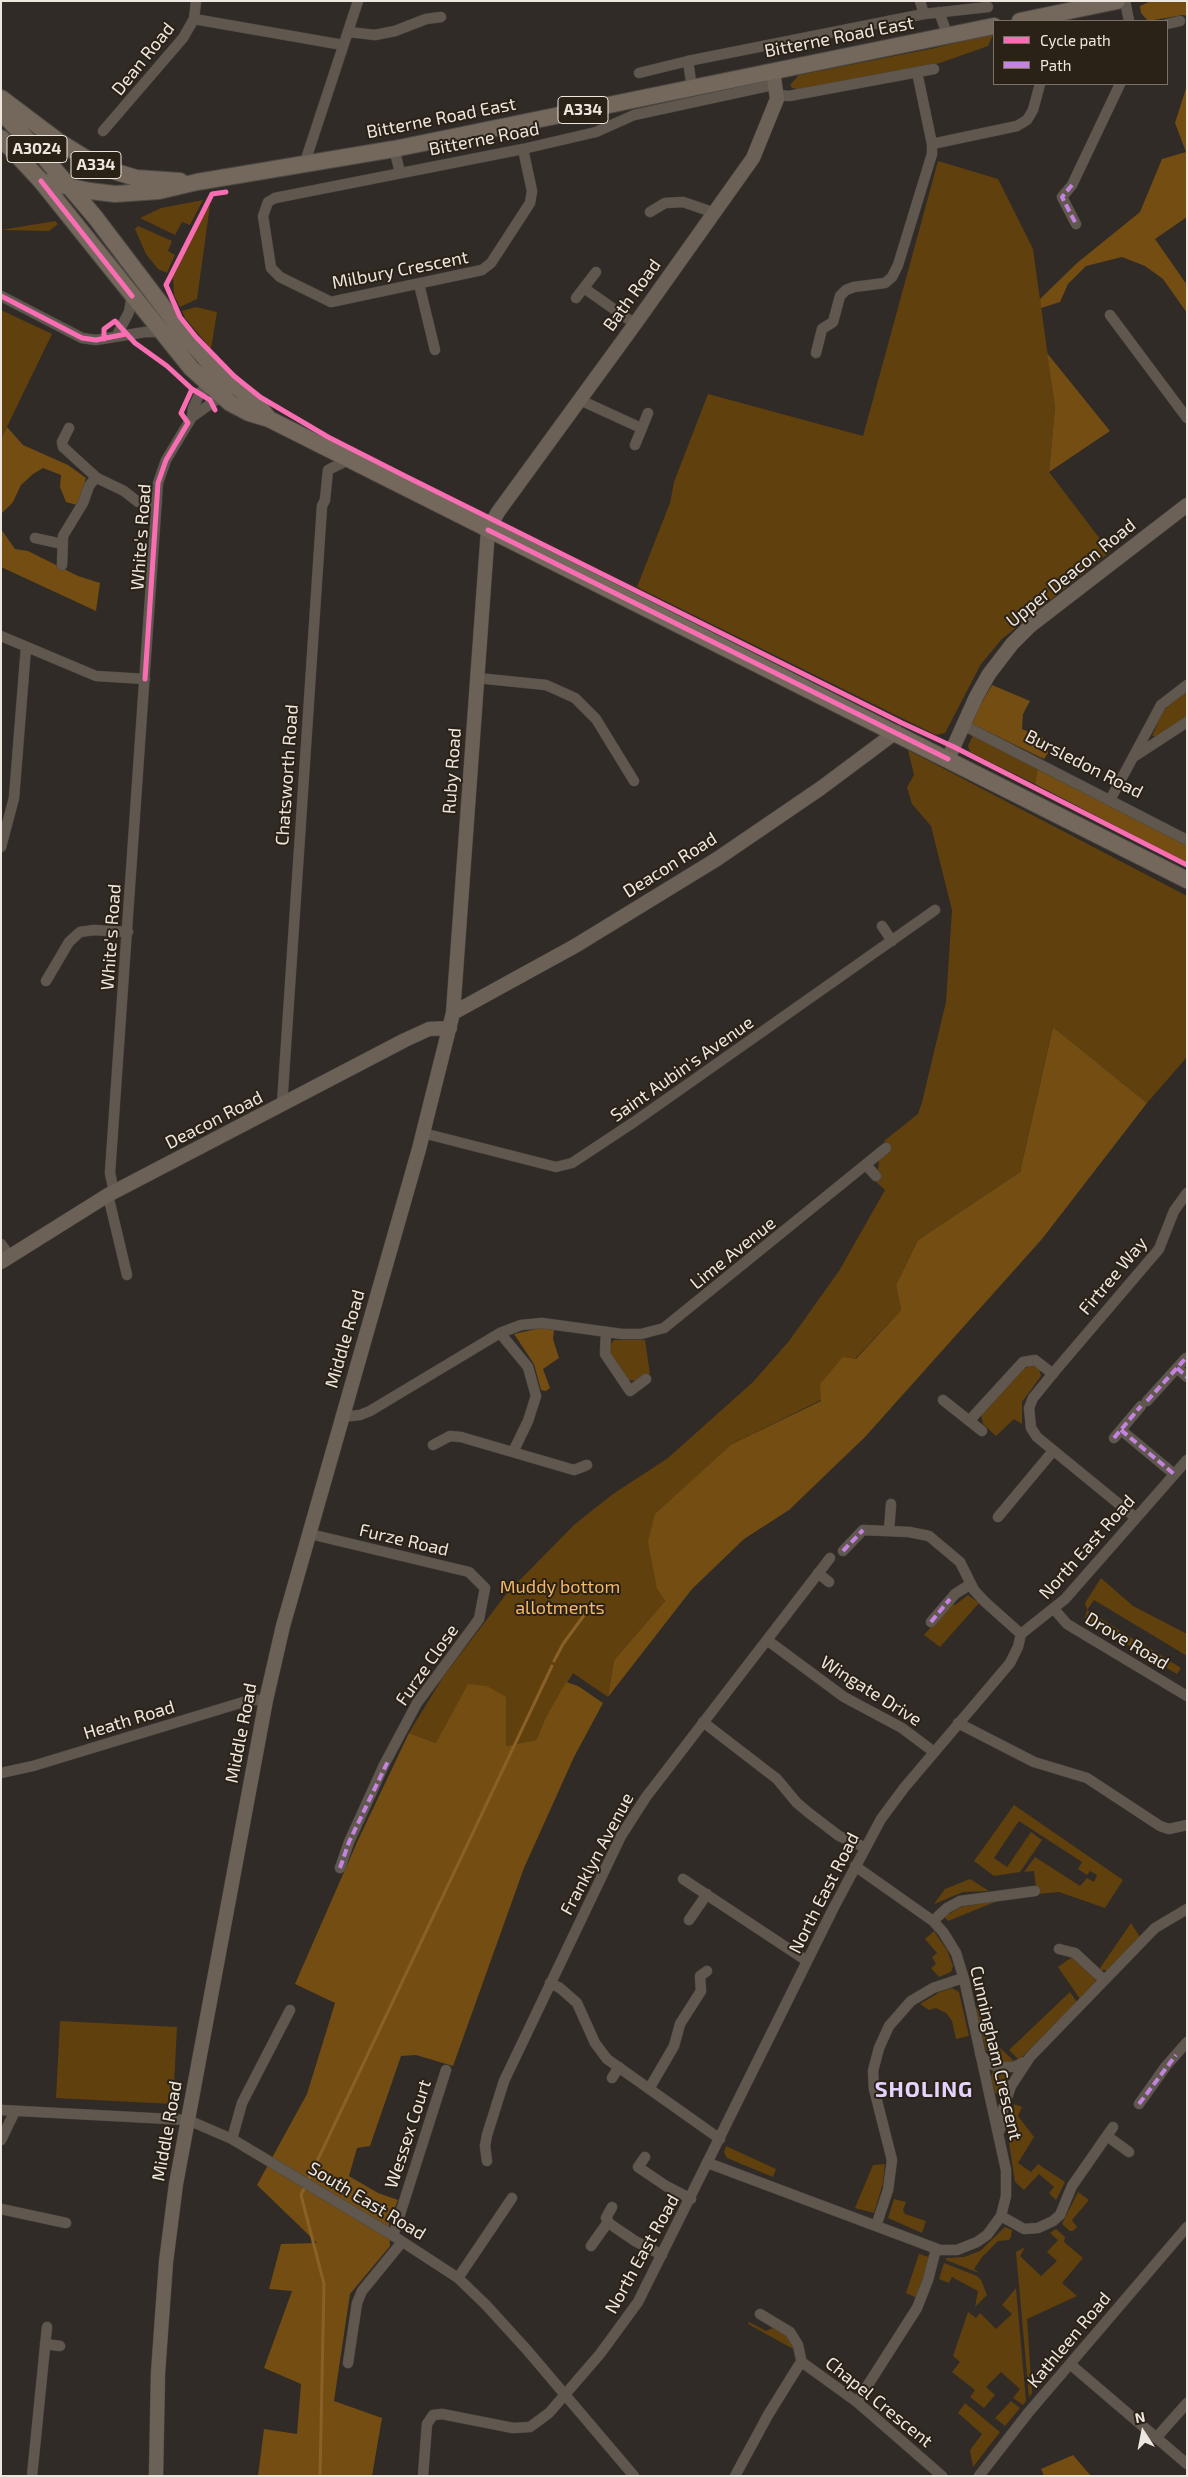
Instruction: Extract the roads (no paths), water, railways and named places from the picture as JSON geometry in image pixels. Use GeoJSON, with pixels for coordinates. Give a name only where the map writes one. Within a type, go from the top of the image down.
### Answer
{"type":"FeatureCollection","features":[{"type":"Feature","properties":{"kind":"main road"},"geometry":{"type":"LineString","coordinates":[[1025,20],[1117,1]]}},
{"type":"Feature","properties":{"kind":"main road","name":"Bitterne Road East"},"geometry":{"type":"LineString","coordinates":[[41,181],[70,188],[115,194],[159,191],[197,182],[394,148],[692,88],[776,83],[948,36],[993,26]]}},
{"type":"Feature","properties":{"kind":"main road","name":"Bitterne Road East"},"geometry":{"type":"LineString","coordinates":[[1,98],[58,141],[100,167],[136,178],[197,182]]}},
{"type":"Feature","properties":{"kind":"main road","name":"A3024"},"geometry":{"type":"LineString","coordinates":[[1,112],[94,217],[186,337],[217,382],[238,407],[269,419],[896,732],[1187,880]]}},
{"type":"Feature","properties":{"kind":"main road","name":"A3024"},"geometry":{"type":"LineString","coordinates":[[1,138],[41,181],[191,368],[217,382]]}},
{"type":"Feature","properties":{"kind":"main road","name":"A334"},"geometry":{"type":"LineString","coordinates":[[94,217],[105,201],[115,194]]}},
{"type":"Feature","properties":{"kind":"street","name":"Dean Road"},"geometry":{"type":"LineString","coordinates":[[103,131],[183,38],[194,19],[196,1]]}},
{"type":"Feature","properties":{"kind":"street"},"geometry":{"type":"LineString","coordinates":[[304,165],[358,1]]}},
{"type":"Feature","properties":{"kind":"street"},"geometry":{"type":"LineString","coordinates":[[920,1],[924,14]]}},
{"type":"Feature","properties":{"kind":"street"},"geometry":{"type":"LineString","coordinates":[[1125,1],[1129,20]]}},
{"type":"Feature","properties":{"kind":"street","name":"Bitterne Road East"},"geometry":{"type":"LineString","coordinates":[[639,73],[924,14],[988,7]]}},
{"type":"Feature","properties":{"kind":"street"},"geometry":{"type":"LineString","coordinates":[[939,12],[948,36]]}},
{"type":"Feature","properties":{"kind":"street"},"geometry":{"type":"LineString","coordinates":[[348,32],[376,36],[426,19],[441,17]]}},
{"type":"Feature","properties":{"kind":"street"},"geometry":{"type":"LineString","coordinates":[[194,19],[343,45]]}},
{"type":"Feature","properties":{"kind":"street"},"geometry":{"type":"LineString","coordinates":[[1168,24],[1180,21]]}},
{"type":"Feature","properties":{"kind":"street"},"geometry":{"type":"LineString","coordinates":[[688,62],[692,88]]}},
{"type":"Feature","properties":{"kind":"street","name":"Bitterne Road"},"geometry":{"type":"LineString","coordinates":[[275,198],[523,149],[596,132],[634,115],[776,83],[788,96],[934,69]]}},
{"type":"Feature","properties":{"kind":"street"},"geometry":{"type":"LineString","coordinates":[[816,353],[822,329],[833,322],[840,296],[846,290],[885,283],[892,277],[929,163],[932,144],[917,72]]}},
{"type":"Feature","properties":{"kind":"street","name":"Bath Road"},"geometry":{"type":"LineString","coordinates":[[488,530],[498,512],[753,158],[776,83]]}},
{"type":"Feature","properties":{"kind":"street"},"geometry":{"type":"LineString","coordinates":[[932,144],[1017,126],[1027,120],[1033,110],[1040,85]]}},
{"type":"Feature","properties":{"kind":"street"},"geometry":{"type":"LineString","coordinates":[[1076,224],[1062,197],[1072,185],[1120,85]]}},
{"type":"Feature","properties":{"kind":"street"},"geometry":{"type":"LineString","coordinates":[[394,148],[400,172]]}},
{"type":"Feature","properties":{"kind":"street","name":"Milbury Crescent"},"geometry":{"type":"LineString","coordinates":[[275,198],[268,202],[263,216],[269,264],[275,274],[331,302],[480,271],[491,263],[530,203],[532,191],[523,149]]}},
{"type":"Feature","properties":{"kind":"street"},"geometry":{"type":"LineString","coordinates":[[650,212],[665,203],[683,202],[714,213]]}},
{"type":"Feature","properties":{"kind":"street"},"geometry":{"type":"LineString","coordinates":[[576,298],[596,272]]}},
{"type":"Feature","properties":{"kind":"street"},"geometry":{"type":"LineString","coordinates":[[419,284],[436,350]]}},
{"type":"Feature","properties":{"kind":"street"},"geometry":{"type":"LineString","coordinates":[[584,288],[635,324]]}},
{"type":"Feature","properties":{"kind":"street"},"geometry":{"type":"LineString","coordinates":[[1,296],[82,338],[96,340],[117,335],[162,332]]}},
{"type":"Feature","properties":{"kind":"street"},"geometry":{"type":"LineString","coordinates":[[117,335],[129,312],[132,296]]}},
{"type":"Feature","properties":{"kind":"street"},"geometry":{"type":"LineString","coordinates":[[1110,315],[1187,418]]}},
{"type":"Feature","properties":{"kind":"street"},"geometry":{"type":"LineString","coordinates":[[192,417],[216,400],[217,382]]}},
{"type":"Feature","properties":{"kind":"street","name":"White's Road"},"geometry":{"type":"LineString","coordinates":[[127,1275],[111,1194],[110,1173],[160,472],[192,417],[193,408],[200,393],[217,382]]}},
{"type":"Feature","properties":{"kind":"street"},"geometry":{"type":"LineString","coordinates":[[580,400],[641,428]]}},
{"type":"Feature","properties":{"kind":"street"},"geometry":{"type":"LineString","coordinates":[[635,445],[648,413]]}},
{"type":"Feature","properties":{"kind":"street"},"geometry":{"type":"LineString","coordinates":[[69,428],[62,442],[63,447],[96,477],[124,491],[138,502],[157,504]]}},
{"type":"Feature","properties":{"kind":"street","name":"Chatsworth Road"},"geometry":{"type":"LineString","coordinates":[[282,1105],[322,506],[325,500],[328,470],[348,460]]}},
{"type":"Feature","properties":{"kind":"street"},"geometry":{"type":"LineString","coordinates":[[62,565],[64,536],[83,503],[89,486],[96,477]]}},
{"type":"Feature","properties":{"kind":"street","name":"Upper Deacon Road"},"geometry":{"type":"LineString","coordinates":[[948,759],[976,697],[989,674],[1012,644],[1030,626],[1187,506]]}},
{"type":"Feature","properties":{"kind":"street","name":"Ruby Road"},"geometry":{"type":"LineString","coordinates":[[453,1014],[488,530]]}},
{"type":"Feature","properties":{"kind":"street"},"geometry":{"type":"LineString","coordinates":[[35,538],[62,544]]}},
{"type":"Feature","properties":{"kind":"street"},"geometry":{"type":"LineString","coordinates":[[1,636],[96,676],[145,679]]}},
{"type":"Feature","properties":{"kind":"street"},"geometry":{"type":"LineString","coordinates":[[1,846],[14,798],[26,646]]}},
{"type":"Feature","properties":{"kind":"street"},"geometry":{"type":"LineString","coordinates":[[477,678],[546,685],[575,698],[596,718],[634,781]]}},
{"type":"Feature","properties":{"kind":"street"},"geometry":{"type":"LineString","coordinates":[[1110,800],[1161,705],[1187,684]]}},
{"type":"Feature","properties":{"kind":"street"},"geometry":{"type":"LineString","coordinates":[[1133,758],[1187,722]]}},
{"type":"Feature","properties":{"kind":"street","name":"Bursledon Road"},"geometry":{"type":"LineString","coordinates":[[964,725],[1187,840]]}},
{"type":"Feature","properties":{"kind":"street","name":"Deacon Road"},"geometry":{"type":"LineString","coordinates":[[453,1014],[575,946],[717,859],[821,788],[896,732]]}},
{"type":"Feature","properties":{"kind":"street","name":"Saint Aubin's Avenue"},"geometry":{"type":"LineString","coordinates":[[423,1133],[556,1167],[572,1164],[935,910]]}},
{"type":"Feature","properties":{"kind":"street"},"geometry":{"type":"LineString","coordinates":[[882,926],[892,940]]}},
{"type":"Feature","properties":{"kind":"street"},"geometry":{"type":"LineString","coordinates":[[46,981],[68,942],[80,932],[94,930],[128,932]]}},
{"type":"Feature","properties":{"kind":"street","name":"Middle Road"},"geometry":{"type":"LineString","coordinates":[[156,2476],[158,2373],[166,2262],[188,2120],[266,1700],[283,1626],[423,1133],[453,1014]]}},
{"type":"Feature","properties":{"kind":"street","name":"Deacon Road"},"geometry":{"type":"LineString","coordinates":[[5,1259],[111,1194],[282,1105],[429,1029],[450,1028]]}},
{"type":"Feature","properties":{"kind":"street","name":"Lime Avenue"},"geometry":{"type":"LineString","coordinates":[[342,1416],[360,1415],[370,1411],[500,1333],[521,1325],[542,1323],[606,1332],[641,1334],[660,1330],[674,1322],[886,1148]]}},
{"type":"Feature","properties":{"kind":"street"},"geometry":{"type":"LineString","coordinates":[[866,1164],[876,1176]]}},
{"type":"Feature","properties":{"kind":"street","name":"Firtree Way"},"geometry":{"type":"LineString","coordinates":[[1136,1518],[1053,1451],[1033,1432],[1028,1412],[1033,1398],[1159,1249],[1174,1211],[1187,1193]]}},
{"type":"Feature","properties":{"kind":"street"},"geometry":{"type":"LineString","coordinates":[[1,1244],[5,1259]]}},
{"type":"Feature","properties":{"kind":"street"},"geometry":{"type":"LineString","coordinates":[[606,1332],[605,1354],[630,1390],[646,1379]]}},
{"type":"Feature","properties":{"kind":"street"},"geometry":{"type":"LineString","coordinates":[[500,1333],[528,1367],[536,1396],[528,1422],[513,1452]]}},
{"type":"Feature","properties":{"kind":"street"},"geometry":{"type":"LineString","coordinates":[[1174,1474],[1117,1434],[1186,1358]]}},
{"type":"Feature","properties":{"kind":"street"},"geometry":{"type":"LineString","coordinates":[[969,1421],[1023,1362],[1035,1360],[1053,1374]]}},
{"type":"Feature","properties":{"kind":"street"},"geometry":{"type":"LineString","coordinates":[[1177,1368],[1187,1377]]}},
{"type":"Feature","properties":{"kind":"street"},"geometry":{"type":"LineString","coordinates":[[943,1400],[982,1431]]}},
{"type":"Feature","properties":{"kind":"street"},"geometry":{"type":"LineString","coordinates":[[433,1445],[450,1436],[574,1470],[587,1465]]}},
{"type":"Feature","properties":{"kind":"street"},"geometry":{"type":"LineString","coordinates":[[998,1517],[1053,1451]]}},
{"type":"Feature","properties":{"kind":"street","name":"North East Road"},"geometry":{"type":"LineString","coordinates":[[423,2476],[427,2424],[433,2415],[442,2414],[513,2428],[525,2428],[543,2418],[600,2353],[635,2306],[691,2199],[864,1847],[892,1803],[1010,1663],[1022,1634],[1054,1609],[1187,1460]]}},
{"type":"Feature","properties":{"kind":"street"},"geometry":{"type":"LineString","coordinates":[[889,1531],[891,1504]]}},
{"type":"Feature","properties":{"kind":"street"},"geometry":{"type":"LineString","coordinates":[[843,1551],[863,1530],[917,1533],[934,1539],[960,1562],[971,1584],[984,1601],[1022,1634]]}},
{"type":"Feature","properties":{"kind":"street","name":"Furze Road"},"geometry":{"type":"LineString","coordinates":[[310,1534],[469,1572],[485,1588]]}},
{"type":"Feature","properties":{"kind":"street","name":"Franklyn Avenue"},"geometry":{"type":"LineString","coordinates":[[487,2160],[485,2146],[500,2091],[598,1880],[630,1821],[703,1722],[830,1558]]}},
{"type":"Feature","properties":{"kind":"street"},"geometry":{"type":"LineString","coordinates":[[818,1573],[829,1582]]}},
{"type":"Feature","properties":{"kind":"street"},"geometry":{"type":"LineString","coordinates":[[930,1622],[955,1594],[971,1584]]}},
{"type":"Feature","properties":{"kind":"street","name":"Furze Close"},"geometry":{"type":"LineString","coordinates":[[340,1868],[349,1842],[417,1703],[479,1619],[485,1588]]}},
{"type":"Feature","properties":{"kind":"street","name":"Drove Road"},"geometry":{"type":"LineString","coordinates":[[1054,1609],[1067,1624],[1187,1696]]}},
{"type":"Feature","properties":{"kind":"street","name":"Wingate Drive"},"geometry":{"type":"LineString","coordinates":[[767,1640],[842,1696],[894,1723],[934,1752]]}},
{"type":"Feature","properties":{"kind":"street","name":"Heath Road"},"geometry":{"type":"LineString","coordinates":[[1,1773],[33,1766],[250,1700],[266,1700]]}},
{"type":"Feature","properties":{"kind":"street"},"geometry":{"type":"LineString","coordinates":[[703,1722],[777,1779],[797,1803],[809,1813],[839,1836],[864,1847]]}},
{"type":"Feature","properties":{"kind":"street"},"geometry":{"type":"LineString","coordinates":[[958,1723],[1040,1764],[1086,1778],[1164,1828],[1187,1826]]}},
{"type":"Feature","properties":{"kind":"street","name":"Cunningham Crescent"},"geometry":{"type":"LineString","coordinates":[[708,2163],[936,2249],[957,2250],[977,2242],[987,2235],[1000,2216],[1006,2196],[1007,2183],[1001,2146],[963,1978],[952,1945],[933,1921],[855,1866]]}},
{"type":"Feature","properties":{"kind":"street"},"geometry":{"type":"LineString","coordinates":[[683,1879],[807,1961]]}},
{"type":"Feature","properties":{"kind":"street"},"geometry":{"type":"LineString","coordinates":[[933,1921],[947,1908],[960,1902],[1035,1891]]}},
{"type":"Feature","properties":{"kind":"street"},"geometry":{"type":"LineString","coordinates":[[689,1920],[707,1894]]}},
{"type":"Feature","properties":{"kind":"street"},"geometry":{"type":"LineString","coordinates":[[980,2053],[988,2063],[1004,2068],[1018,2066],[1027,2060],[1160,1923],[1187,1909]]}},
{"type":"Feature","properties":{"kind":"street"},"geometry":{"type":"LineString","coordinates":[[1059,1948],[1075,1953],[1104,1980]]}},
{"type":"Feature","properties":{"kind":"street"},"geometry":{"type":"LineString","coordinates":[[649,2089],[674,2046],[680,2024],[701,1991],[699,1974]]}},
{"type":"Feature","properties":{"kind":"street"},"geometry":{"type":"LineString","coordinates":[[876,2226],[888,2190],[892,2160],[874,2089],[874,2071],[880,2048],[894,2019],[911,2001],[942,1984],[963,1978]]}},
{"type":"Feature","properties":{"kind":"street"},"geometry":{"type":"LineString","coordinates":[[550,1983],[560,1988],[577,2003],[599,2049],[619,2067],[720,2139]]}},
{"type":"Feature","properties":{"kind":"street"},"geometry":{"type":"LineString","coordinates":[[232,2139],[242,2103],[290,2010]]}},
{"type":"Feature","properties":{"kind":"street"},"geometry":{"type":"LineString","coordinates":[[1139,2104],[1187,2042]]}},
{"type":"Feature","properties":{"kind":"street"},"geometry":{"type":"LineString","coordinates":[[1001,2146],[1001,2126],[1008,2094],[1027,2060]]}},
{"type":"Feature","properties":{"kind":"street"},"geometry":{"type":"LineString","coordinates":[[612,2078],[619,2067]]}},
{"type":"Feature","properties":{"kind":"street","name":"Wessex Court"},"geometry":{"type":"LineString","coordinates":[[393,2236],[446,2070]]}},
{"type":"Feature","properties":{"kind":"street","name":"South East Road"},"geometry":{"type":"LineString","coordinates":[[1,2110],[188,2120],[232,2139],[393,2236],[458,2278],[486,2305],[634,2476]]}},
{"type":"Feature","properties":{"kind":"street"},"geometry":{"type":"LineString","coordinates":[[1,2140],[15,2111]]}},
{"type":"Feature","properties":{"kind":"street"},"geometry":{"type":"LineString","coordinates":[[1000,2216],[1024,2229],[1038,2228],[1053,2221],[1060,2215],[1072,2186],[1110,2132],[1129,2152]]}},
{"type":"Feature","properties":{"kind":"street"},"geometry":{"type":"LineString","coordinates":[[645,2157],[638,2167],[666,2186],[691,2199]]}},
{"type":"Feature","properties":{"kind":"street"},"geometry":{"type":"LineString","coordinates":[[458,2278],[512,2198]]}},
{"type":"Feature","properties":{"kind":"street"},"geometry":{"type":"LineString","coordinates":[[612,2207],[606,2218],[608,2222],[630,2238],[662,2255]]}},
{"type":"Feature","properties":{"kind":"street"},"geometry":{"type":"LineString","coordinates":[[1,2209],[66,2223]]}},
{"type":"Feature","properties":{"kind":"street"},"geometry":{"type":"LineString","coordinates":[[591,2246],[608,2222]]}},
{"type":"Feature","properties":{"kind":"street","name":"Kathleen Road"},"geometry":{"type":"LineString","coordinates":[[979,2476],[1070,2364],[1187,2227]]}},
{"type":"Feature","properties":{"kind":"street"},"geometry":{"type":"LineString","coordinates":[[348,2363],[357,2303],[362,2291],[402,2242]]}},
{"type":"Feature","properties":{"kind":"street"},"geometry":{"type":"LineString","coordinates":[[857,2402],[917,2308],[928,2280],[936,2249]]}},
{"type":"Feature","properties":{"kind":"street"},"geometry":{"type":"LineString","coordinates":[[760,2314],[790,2332],[798,2345],[802,2364]]}},
{"type":"Feature","properties":{"kind":"street"},"geometry":{"type":"LineString","coordinates":[[32,2476],[47,2327]]}},
{"type":"Feature","properties":{"kind":"street"},"geometry":{"type":"LineString","coordinates":[[45,2344],[60,2346]]}},
{"type":"Feature","properties":{"kind":"street","name":"Chapel Crescent"},"geometry":{"type":"LineString","coordinates":[[736,2476],[768,2415],[797,2368],[802,2364],[807,2364],[857,2402],[942,2476]]}},
{"type":"Feature","properties":{"kind":"street"},"geometry":{"type":"LineString","coordinates":[[1070,2364],[1187,2464]]}},
{"type":"Feature","properties":{"kind":"street"},"geometry":{"type":"LineString","coordinates":[[1156,2438],[1187,2403]]}},
{"type":"Feature","properties":{"kind":"waterway"},"geometry":{"type":"LineString","coordinates":[[554,1661],[563,1644],[593,1603]]}},
{"type":"Feature","properties":{"kind":"waterway"},"geometry":{"type":"LineString","coordinates":[[320,2476],[324,2284],[301,2195],[552,1666]]}},
{"type":"Feature","properties":{"kind":"district","name":"SHOLING"},"geometry":{"type":"Point","coordinates":[924,2090]}},
{"type":"Feature","properties":{"kind":"park label","name":"Muddy bottom allotments"},"geometry":{"type":"Point","coordinates":[560,1597]}}]}
